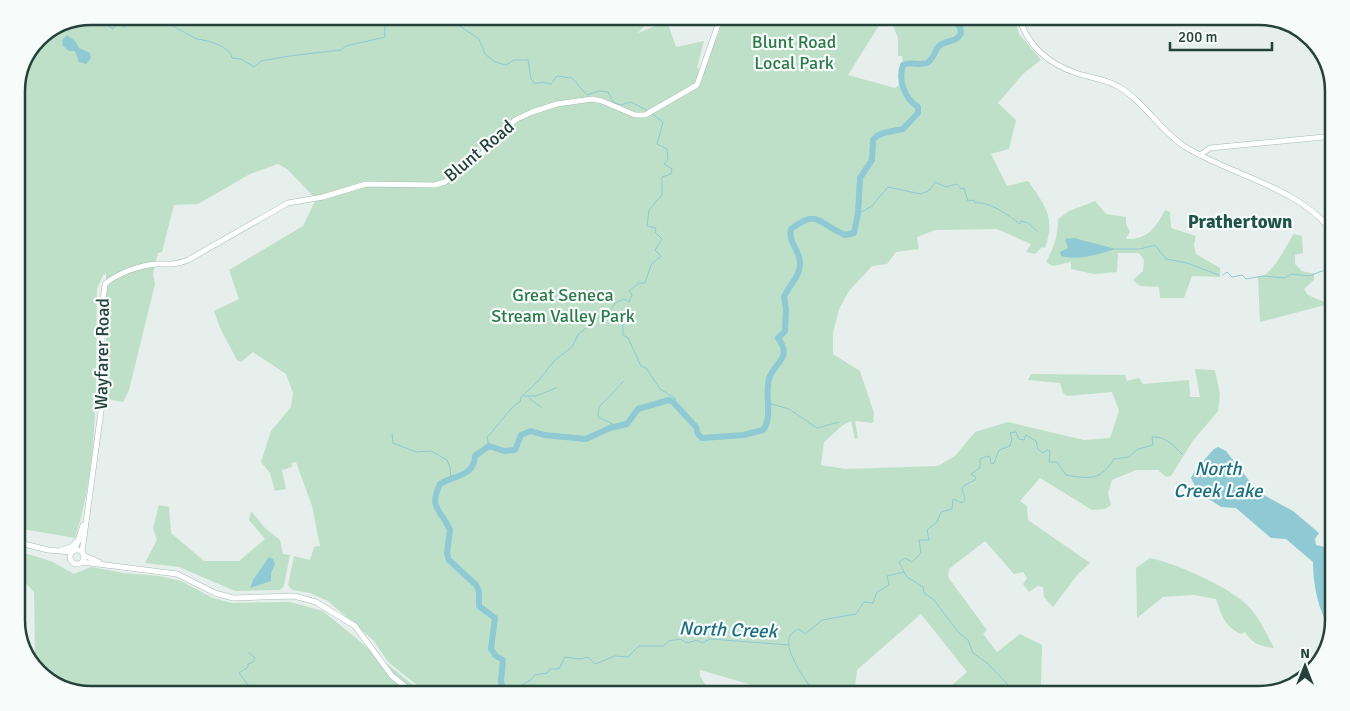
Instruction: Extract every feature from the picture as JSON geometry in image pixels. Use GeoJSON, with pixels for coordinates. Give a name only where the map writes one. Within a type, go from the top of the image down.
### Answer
{"type":"FeatureCollection","features":[{"type":"Feature","properties":{"kind":"street","name":"Blunt Road"},"geometry":{"type":"LineString","coordinates":[[268,214],[288,204],[323,197],[366,184],[440,184],[483,153],[515,120],[526,114],[557,104],[592,99],[635,115],[650,112],[697,85],[718,25]]}},
{"type":"Feature","properties":{"kind":"street"},"geometry":{"type":"LineString","coordinates":[[1023,25],[1030,40],[1047,59],[1076,73],[1104,80],[1122,89],[1170,136],[1200,155],[1297,202],[1325,225]]}},
{"type":"Feature","properties":{"kind":"street"},"geometry":{"type":"LineString","coordinates":[[1200,155],[1210,148],[1325,137]]}},
{"type":"Feature","properties":{"kind":"street","name":"Wayfarer Road"},"geometry":{"type":"LineString","coordinates":[[82,562],[102,404],[102,310],[105,284],[112,278],[146,266],[177,264],[188,260],[268,214]]}},
{"type":"Feature","properties":{"kind":"street","name":"Wayfarer Road"},"geometry":{"type":"LineString","coordinates":[[70,560],[87,515]]}},
{"type":"Feature","properties":{"kind":"street"},"geometry":{"type":"LineString","coordinates":[[48,550],[65,550],[72,547],[79,539]]}},
{"type":"Feature","properties":{"kind":"street"},"geometry":{"type":"LineString","coordinates":[[25,544],[48,550],[75,564],[82,562],[177,574],[215,593],[233,598],[294,596],[316,602],[355,626],[392,676],[405,686]]}},
{"type":"Feature","properties":{"kind":"street"},"geometry":{"type":"LineString","coordinates":[[48,550],[83,553],[109,565]]}},
{"type":"Feature","properties":{"kind":"green space","name":"Great Seneca Stream Valley Park"},"geometry":{"type":"Polygon","coordinates":[[[645,25],[638,33],[657,25],[668,25],[676,47],[704,41],[697,68],[704,71],[722,25],[879,25],[848,75],[895,88],[900,84],[903,64],[902,56],[898,56],[898,38],[893,25],[1016,25],[1019,34],[1041,60],[1024,73],[998,103],[1016,120],[1009,149],[991,154],[1007,186],[1028,181],[1044,205],[1049,220],[1045,248],[1042,247],[1035,254],[1026,252],[1031,244],[997,229],[935,230],[917,237],[919,249],[896,252],[887,264],[872,266],[849,291],[839,309],[833,333],[833,354],[860,371],[874,413],[873,423],[855,421],[858,438],[855,439],[851,421],[843,425],[824,442],[821,465],[845,469],[938,466],[955,456],[975,432],[1008,422],[1084,440],[1110,438],[1119,411],[1112,392],[1067,396],[1063,393],[1060,383],[1028,380],[1031,374],[1125,375],[1127,381],[1139,378],[1143,384],[1189,380],[1190,397],[1200,397],[1195,369],[1215,370],[1220,394],[1218,411],[1192,442],[1171,476],[1166,477],[1158,470],[1136,470],[1112,480],[1108,493],[1111,505],[1105,509],[1092,510],[1040,478],[1020,501],[1027,506],[1028,520],[1090,563],[1078,574],[1053,607],[1044,597],[1043,587],[1038,586],[1029,592],[1023,584],[1027,578],[1023,572],[1014,574],[985,541],[949,569],[948,577],[987,630],[983,634],[997,652],[1020,634],[1042,645],[1041,686],[951,686],[967,672],[921,614],[857,670],[855,686],[756,686],[700,670],[700,676],[706,686],[418,686],[388,662],[374,641],[328,601],[310,593],[292,590],[288,585],[294,556],[310,560],[314,547],[320,546],[312,506],[296,462],[291,463],[292,467],[282,470],[286,489],[275,491],[270,473],[261,462],[271,431],[291,407],[293,393],[286,374],[253,352],[241,362],[237,360],[220,328],[214,311],[239,299],[229,270],[303,226],[316,199],[287,169],[278,164],[250,174],[198,204],[174,205],[162,252],[158,253],[153,274],[155,284],[129,390],[123,402],[106,399],[106,274],[103,275],[97,289],[93,446],[83,508],[75,538],[25,530],[25,87],[27,74],[32,62],[48,41],[58,34],[82,26],[645,25]]]}},
{"type":"Feature","properties":{"kind":"green space"},"geometry":{"type":"Polygon","coordinates":[[[1095,201],[1106,214],[1126,217],[1126,224],[1130,231],[1126,239],[1134,239],[1146,235],[1155,227],[1165,210],[1170,212],[1171,228],[1196,236],[1194,245],[1196,254],[1220,268],[1220,277],[1192,276],[1184,298],[1160,298],[1159,287],[1140,286],[1133,280],[1143,271],[1144,260],[1139,253],[1118,253],[1117,272],[1094,274],[1071,269],[1071,262],[1053,266],[1046,262],[1055,241],[1058,219],[1069,211],[1095,201]]]}},
{"type":"Feature","properties":{"kind":"green space"},"geometry":{"type":"Polygon","coordinates":[[[1294,234],[1302,236],[1303,253],[1295,255],[1295,264],[1302,271],[1314,274],[1314,280],[1304,289],[1308,295],[1325,302],[1325,305],[1260,322],[1258,277],[1269,271],[1279,259],[1294,234]]]}},
{"type":"Feature","properties":{"kind":"green space"},"geometry":{"type":"Polygon","coordinates":[[[159,505],[169,507],[171,533],[204,561],[239,561],[265,539],[249,520],[251,511],[265,528],[280,540],[283,554],[290,555],[284,586],[280,590],[235,591],[179,567],[145,563],[157,540],[153,528],[159,505]]]}},
{"type":"Feature","properties":{"kind":"green space"},"geometry":{"type":"Polygon","coordinates":[[[25,553],[53,562],[74,574],[91,567],[124,573],[159,576],[181,581],[213,598],[232,603],[290,602],[323,611],[414,686],[91,686],[74,684],[54,675],[34,654],[34,592],[25,582],[25,553]]]}},
{"type":"Feature","properties":{"kind":"green space"},"geometry":{"type":"Polygon","coordinates":[[[1150,558],[1174,565],[1203,577],[1231,592],[1242,600],[1257,617],[1274,648],[1257,644],[1245,632],[1241,634],[1231,628],[1222,615],[1216,599],[1194,595],[1163,597],[1137,618],[1136,568],[1150,558]]]}},
{"type":"Feature","properties":{"kind":"water"},"geometry":{"type":"Polygon","coordinates":[[[67,35],[75,41],[79,48],[90,53],[91,58],[86,64],[79,62],[75,51],[69,51],[63,46],[62,40],[67,35]]]}},
{"type":"Feature","properties":{"kind":"water"},"geometry":{"type":"Polygon","coordinates":[[[1074,238],[1116,249],[1096,255],[1074,258],[1061,256],[1060,252],[1068,248],[1065,239],[1074,238]]]}},
{"type":"Feature","properties":{"kind":"water","name":"North Creek Lake"},"geometry":{"type":"Polygon","coordinates":[[[1218,447],[1226,451],[1258,492],[1293,511],[1319,533],[1315,539],[1316,545],[1325,547],[1325,620],[1317,597],[1313,562],[1286,539],[1271,538],[1236,508],[1221,507],[1197,491],[1191,478],[1196,469],[1218,447]]]}},
{"type":"Feature","properties":{"kind":"water"},"geometry":{"type":"Polygon","coordinates":[[[269,557],[273,559],[275,564],[271,573],[271,581],[250,588],[253,580],[269,557]]]}},
{"type":"Feature","properties":{"kind":"waterway"},"geometry":{"type":"LineString","coordinates":[[107,25],[113,29],[116,25]]}},
{"type":"Feature","properties":{"kind":"waterway"},"geometry":{"type":"LineString","coordinates":[[120,25],[125,27],[128,25]]}},
{"type":"Feature","properties":{"kind":"waterway"},"geometry":{"type":"LineString","coordinates":[[171,25],[197,39],[212,42],[222,47],[227,50],[232,58],[241,59],[254,67],[261,61],[341,50],[346,46],[385,37],[385,25]]}},
{"type":"Feature","properties":{"kind":"waterway"},"geometry":{"type":"LineString","coordinates":[[458,25],[479,39],[485,54],[495,62],[506,65],[514,60],[528,60],[531,79],[535,84],[542,82],[551,84],[557,76],[572,78],[587,95],[599,91],[608,92],[613,102],[620,105],[631,102],[648,111]]}},
{"type":"Feature","properties":{"kind":"waterway"},"geometry":{"type":"LineString","coordinates":[[502,686],[503,660],[496,656],[491,649],[495,618],[479,606],[479,591],[476,585],[449,560],[447,554],[450,530],[437,508],[435,499],[440,484],[467,472],[474,463],[475,456],[489,446],[504,451],[515,450],[521,435],[531,431],[544,435],[586,439],[610,428],[627,424],[638,409],[669,400],[696,427],[698,434],[702,438],[744,435],[763,430],[768,418],[768,382],[782,358],[784,350],[778,338],[785,331],[786,309],[784,297],[797,276],[800,267],[799,257],[790,234],[791,229],[800,223],[813,219],[845,235],[854,233],[858,214],[860,178],[872,160],[873,140],[883,133],[903,129],[918,113],[918,107],[909,99],[903,88],[901,77],[903,65],[927,63],[933,57],[938,47],[959,36],[961,33],[958,25]]}},
{"type":"Feature","properties":{"kind":"waterway"},"geometry":{"type":"LineString","coordinates":[[489,446],[487,437],[512,408],[520,402],[521,397],[538,381],[555,360],[572,347],[578,335],[608,309],[610,311],[615,303],[624,299],[629,302],[632,295],[629,291],[639,283],[645,283],[651,265],[661,256],[655,250],[662,239],[655,232],[656,228],[647,226],[649,210],[662,195],[662,177],[671,174],[672,169],[664,164],[668,159],[667,149],[657,144],[663,122],[651,113]]}},
{"type":"Feature","properties":{"kind":"waterway"},"geometry":{"type":"LineString","coordinates":[[858,214],[872,206],[888,187],[921,194],[930,190],[935,182],[946,187],[957,184],[961,189],[964,188],[968,201],[974,200],[975,203],[987,204],[1005,213],[1020,224],[1021,221],[1028,223],[1037,231]]}},
{"type":"Feature","properties":{"kind":"waterway"},"geometry":{"type":"LineString","coordinates":[[1116,249],[1140,249],[1155,245],[1166,259],[1187,263],[1219,275]]}},
{"type":"Feature","properties":{"kind":"waterway"},"geometry":{"type":"LineString","coordinates":[[1223,275],[1227,272],[1232,277],[1242,275],[1246,279],[1263,276],[1285,278],[1291,274],[1309,276],[1325,271]]}},
{"type":"Feature","properties":{"kind":"waterway"},"geometry":{"type":"LineString","coordinates":[[623,324],[623,335],[628,338],[641,366],[646,368],[660,389],[676,399],[673,402]]}},
{"type":"Feature","properties":{"kind":"waterway"},"geometry":{"type":"LineString","coordinates":[[617,426],[598,417],[599,407],[624,381]]}},
{"type":"Feature","properties":{"kind":"waterway"},"geometry":{"type":"LineString","coordinates":[[524,396],[536,396],[556,388]]}},
{"type":"Feature","properties":{"kind":"waterway"},"geometry":{"type":"LineString","coordinates":[[529,398],[542,408]]}},
{"type":"Feature","properties":{"kind":"waterway"},"geometry":{"type":"LineString","coordinates":[[767,403],[789,409],[817,428],[839,422]]}},
{"type":"Feature","properties":{"kind":"waterway","name":"North Creek"},"geometry":{"type":"LineString","coordinates":[[810,686],[790,650],[789,641],[791,634],[799,629],[805,634],[822,620],[856,614],[864,602],[873,603],[877,592],[889,585],[887,576],[904,572],[899,562],[905,558],[912,562],[921,553],[919,540],[929,540],[927,530],[937,522],[941,512],[952,509],[953,499],[962,503],[964,501],[962,489],[965,485],[975,480],[976,477],[971,474],[980,468],[980,459],[987,456],[990,457],[991,464],[994,463],[999,450],[1010,446],[1012,439],[1010,433],[1016,432],[1019,439],[1024,440],[1026,435],[1036,441],[1038,449],[1042,453],[1047,450],[1050,451],[1049,462],[1057,462],[1066,475],[1088,477],[1099,475],[1114,459],[1129,457],[1138,449],[1153,445],[1152,437],[1166,440],[1183,455]]}},
{"type":"Feature","properties":{"kind":"waterway"},"geometry":{"type":"LineString","coordinates":[[392,434],[393,443],[416,452],[431,451],[447,460],[451,479]]}},
{"type":"Feature","properties":{"kind":"waterway"},"geometry":{"type":"LineString","coordinates":[[904,572],[907,577],[923,587],[924,593],[934,600],[959,633],[968,640],[973,653],[987,663],[1009,686]]}},
{"type":"Feature","properties":{"kind":"waterway","name":"North Creek"},"geometry":{"type":"LineString","coordinates":[[522,686],[535,675],[547,673],[550,669],[559,669],[565,657],[580,659],[588,657],[595,664],[615,656],[628,657],[639,646],[663,646],[669,641],[680,639],[687,643],[697,640],[702,643],[710,639],[789,645]]}},
{"type":"Feature","properties":{"kind":"waterway"},"geometry":{"type":"LineString","coordinates":[[248,652],[255,658],[253,662],[248,664],[248,667],[239,673],[250,686]]}},
{"type":"Feature","properties":{"kind":"district","name":"Prathertown"},"geometry":{"type":"Point","coordinates":[1240,222]}},
{"type":"Feature","properties":{"kind":"park label","name":"Blunt Road Local Park"},"geometry":{"type":"Point","coordinates":[794,52]}}]}
